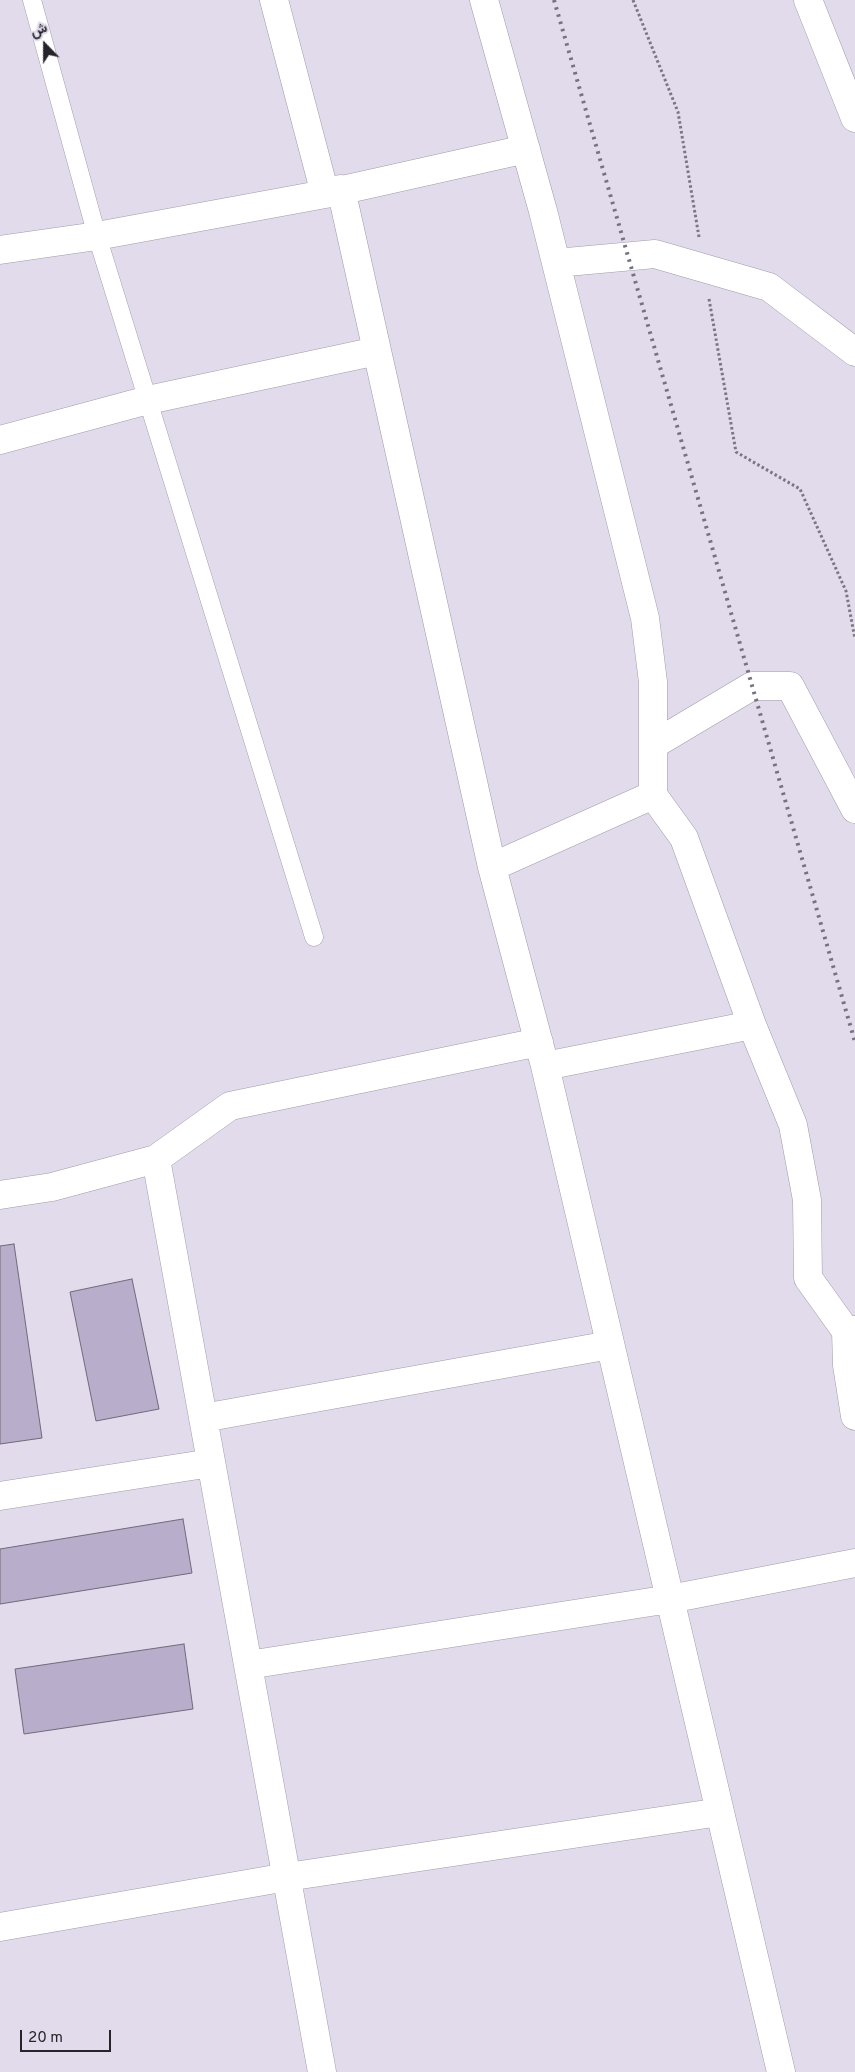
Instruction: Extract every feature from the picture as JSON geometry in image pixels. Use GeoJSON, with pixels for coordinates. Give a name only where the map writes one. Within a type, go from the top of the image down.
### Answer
{"type":"FeatureCollection","features":[{"type":"Feature","properties":{"kind":"street"},"geometry":{"type":"LineString","coordinates":[[274,0],[332,192],[377,351],[492,867],[542,1054],[781,2072]]}},
{"type":"Feature","properties":{"kind":"street"},"geometry":{"type":"LineString","coordinates":[[484,0],[556,263],[645,618],[652,682],[653,795],[684,838],[752,1025],[793,1125],[807,1200],[808,1278],[851,1331],[848,1365],[855,1416]]}},
{"type":"Feature","properties":{"kind":"street"},"geometry":{"type":"LineString","coordinates":[[808,0],[855,118]]}},
{"type":"Feature","properties":{"kind":"street"},"geometry":{"type":"LineString","coordinates":[[0,250],[97,236],[332,192],[526,149]]}},
{"type":"Feature","properties":{"kind":"street"},"geometry":{"type":"LineString","coordinates":[[556,263],[656,254],[769,287],[855,352]]}},
{"type":"Feature","properties":{"kind":"street"},"geometry":{"type":"LineString","coordinates":[[0,440],[148,400],[377,351]]}},
{"type":"Feature","properties":{"kind":"street"},"geometry":{"type":"LineString","coordinates":[[653,745],[752,686],[790,686],[855,809]]}},
{"type":"Feature","properties":{"kind":"street"},"geometry":{"type":"LineString","coordinates":[[492,867],[653,795]]}},
{"type":"Feature","properties":{"kind":"street"},"geometry":{"type":"LineString","coordinates":[[0,1195],[52,1187],[156,1159],[230,1106],[542,1054],[752,1025]]}},
{"type":"Feature","properties":{"kind":"street"},"geometry":{"type":"LineString","coordinates":[[156,1159],[322,2072]]}},
{"type":"Feature","properties":{"kind":"street"},"geometry":{"type":"LineString","coordinates":[[203,1418],[610,1344]]}},
{"type":"Feature","properties":{"kind":"street"},"geometry":{"type":"LineString","coordinates":[[0,1496],[211,1463]]}},
{"type":"Feature","properties":{"kind":"street"},"geometry":{"type":"LineString","coordinates":[[248,1666],[670,1599],[855,1563]]}},
{"type":"Feature","properties":{"kind":"street"},"geometry":{"type":"LineString","coordinates":[[0,1926],[287,1877],[720,1812]]}},
{"type":"Feature","properties":{"kind":"lane"},"geometry":{"type":"LineString","coordinates":[[32,0],[97,236],[314,937]]}},
{"type":"Feature","properties":{"kind":"path"},"geometry":{"type":"LineString","coordinates":[[633,0],[678,112],[736,452],[800,489],[846,591],[855,639]]}},
{"type":"Feature","properties":{"kind":"building"},"geometry":{"type":"Polygon","coordinates":[[[14,1244],[42,1438],[0,1444],[0,1246],[14,1244]]]}},
{"type":"Feature","properties":{"kind":"building"},"geometry":{"type":"Polygon","coordinates":[[[132,1279],[159,1409],[96,1421],[70,1292],[132,1279]]]}},
{"type":"Feature","properties":{"kind":"building"},"geometry":{"type":"Polygon","coordinates":[[[183,1519],[192,1573],[0,1604],[0,1549],[183,1519]]]}},
{"type":"Feature","properties":{"kind":"building"},"geometry":{"type":"Polygon","coordinates":[[[184,1644],[193,1709],[24,1734],[15,1669],[184,1644]]]}},
{"type":"Feature","properties":{"kind":"railway"},"geometry":{"type":"LineString","coordinates":[[554,0],[855,1042]]}}]}
